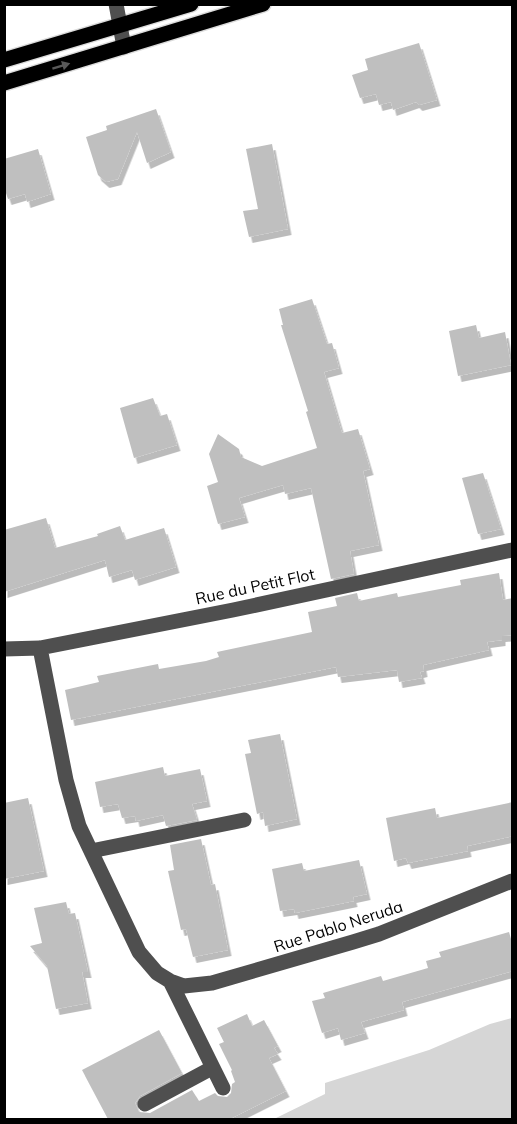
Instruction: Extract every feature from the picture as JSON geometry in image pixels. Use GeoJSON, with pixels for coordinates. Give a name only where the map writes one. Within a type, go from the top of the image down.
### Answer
{"type":"FeatureCollection","features":[{"type":"Feature","properties":{"kind":"main road"},"geometry":{"type":"LineString","coordinates":[[4,60],[191,4]]}},
{"type":"Feature","properties":{"kind":"main road"},"geometry":{"type":"LineString","coordinates":[[4,83],[263,4]]}},
{"type":"Feature","properties":{"kind":"street"},"geometry":{"type":"LineString","coordinates":[[116,4],[118,26],[124,47]]}},
{"type":"Feature","properties":{"kind":"street","name":"Rue du Petit Flot"},"geometry":{"type":"LineString","coordinates":[[4,649],[40,648],[233,610],[513,550]]}},
{"type":"Feature","properties":{"kind":"street"},"geometry":{"type":"LineString","coordinates":[[40,648],[72,805],[91,851],[139,952],[157,974],[170,981],[223,1088]]}},
{"type":"Feature","properties":{"kind":"street"},"geometry":{"type":"LineString","coordinates":[[91,851],[244,820]]}},
{"type":"Feature","properties":{"kind":"street","name":"Rue Pablo Neruda"},"geometry":{"type":"LineString","coordinates":[[170,981],[184,986],[212,983],[353,942],[379,934],[513,880]]}},
{"type":"Feature","properties":{"kind":"street"},"geometry":{"type":"LineString","coordinates":[[145,1104],[212,1068]]}},
{"type":"Feature","properties":{"kind":"shaded area"},"geometry":{"type":"Polygon","coordinates":[[[512,1018],[512,1119],[274,1119],[325,1094],[325,1083],[429,1050],[490,1024],[512,1018]]]}},
{"type":"Feature","properties":{"kind":"building"},"geometry":{"type":"Polygon","coordinates":[[[419,43],[437,100],[419,105],[416,102],[393,110],[391,102],[379,105],[376,94],[360,98],[352,75],[368,70],[365,59],[419,43]]]}},
{"type":"Feature","properties":{"kind":"building"},"geometry":{"type":"Polygon","coordinates":[[[156,109],[171,152],[147,163],[137,132],[118,179],[106,182],[98,175],[86,137],[107,130],[106,126],[156,109]]]}},
{"type":"Feature","properties":{"kind":"building"},"geometry":{"type":"Polygon","coordinates":[[[272,144],[288,229],[249,237],[243,211],[258,209],[246,149],[272,144]]]}},
{"type":"Feature","properties":{"kind":"building"},"geometry":{"type":"Polygon","coordinates":[[[38,149],[51,194],[27,202],[25,194],[8,199],[4,187],[4,159],[38,149]]]}},
{"type":"Feature","properties":{"kind":"building"},"geometry":{"type":"Polygon","coordinates":[[[312,299],[327,344],[332,343],[339,368],[324,372],[342,433],[358,429],[370,469],[363,471],[379,545],[350,551],[354,574],[331,579],[311,488],[285,494],[283,485],[239,498],[245,517],[218,524],[207,486],[218,482],[209,454],[218,434],[239,449],[241,457],[262,466],[317,448],[281,325],[283,325],[279,309],[312,299]]]}},
{"type":"Feature","properties":{"kind":"building"},"geometry":{"type":"Polygon","coordinates":[[[476,325],[479,338],[505,332],[511,365],[458,376],[449,331],[476,325]]]}},
{"type":"Feature","properties":{"kind":"building"},"geometry":{"type":"Polygon","coordinates":[[[153,398],[160,416],[167,414],[177,445],[134,458],[120,408],[153,398]]]}},
{"type":"Feature","properties":{"kind":"building"},"geometry":{"type":"Polygon","coordinates":[[[483,473],[501,529],[478,534],[462,478],[483,473]]]}},
{"type":"Feature","properties":{"kind":"building"},"geometry":{"type":"Polygon","coordinates":[[[46,518],[55,548],[98,536],[97,534],[120,526],[125,540],[164,528],[176,567],[135,580],[132,570],[109,577],[105,560],[4,592],[4,530],[46,518]]]}},
{"type":"Feature","properties":{"kind":"building"},"geometry":{"type":"Polygon","coordinates":[[[499,573],[503,600],[513,598],[513,635],[502,636],[502,640],[487,642],[489,650],[423,665],[424,671],[420,672],[422,678],[399,682],[397,670],[338,677],[336,667],[71,720],[65,690],[99,682],[97,676],[158,664],[159,669],[206,661],[219,657],[217,652],[312,632],[308,612],[337,606],[335,598],[357,593],[359,601],[397,593],[398,597],[461,585],[460,580],[499,573]]]}},
{"type":"Feature","properties":{"kind":"building"},"geometry":{"type":"Polygon","coordinates":[[[280,734],[297,819],[265,826],[263,812],[257,814],[245,754],[251,753],[248,740],[280,734]]]}},
{"type":"Feature","properties":{"kind":"building"},"geometry":{"type":"Polygon","coordinates":[[[163,767],[165,776],[200,769],[207,801],[192,804],[197,820],[166,826],[163,815],[136,821],[135,816],[122,818],[118,804],[100,807],[95,782],[163,767]]]}},
{"type":"Feature","properties":{"kind":"building"},"geometry":{"type":"Polygon","coordinates":[[[28,798],[44,871],[4,879],[4,803],[28,798]]]}},
{"type":"Feature","properties":{"kind":"building"},"geometry":{"type":"Polygon","coordinates":[[[513,802],[513,836],[467,846],[468,851],[408,863],[406,858],[394,861],[386,818],[435,808],[437,818],[513,802]]]}},
{"type":"Feature","properties":{"kind":"building"},"geometry":{"type":"Polygon","coordinates":[[[201,839],[211,885],[215,884],[228,950],[193,957],[186,929],[181,930],[168,871],[174,870],[170,845],[201,839]]]}},
{"type":"Feature","properties":{"kind":"building"},"geometry":{"type":"Polygon","coordinates":[[[359,860],[367,894],[353,897],[354,901],[295,913],[294,909],[280,911],[272,869],[302,863],[304,871],[359,860]]]}},
{"type":"Feature","properties":{"kind":"building"},"geometry":{"type":"Polygon","coordinates":[[[66,902],[69,914],[75,913],[88,972],[82,972],[88,1003],[56,1009],[47,966],[30,946],[42,943],[34,908],[66,902]]]}},
{"type":"Feature","properties":{"kind":"building"},"geometry":{"type":"Polygon","coordinates":[[[509,932],[513,946],[513,971],[402,1002],[404,1010],[361,1022],[365,1033],[341,1040],[338,1028],[322,1033],[312,1001],[325,998],[323,993],[381,976],[383,981],[428,968],[426,961],[441,957],[439,952],[509,932]]]}},
{"type":"Feature","properties":{"kind":"building"},"geometry":{"type":"Polygon","coordinates":[[[247,1014],[252,1026],[264,1020],[278,1046],[274,1048],[278,1054],[269,1058],[286,1091],[230,1119],[108,1119],[82,1070],[159,1030],[182,1073],[140,1096],[135,1103],[139,1112],[150,1113],[192,1090],[199,1101],[215,1093],[218,1096],[227,1097],[235,1082],[232,1070],[219,1044],[224,1042],[217,1028],[247,1014]]]}}]}
